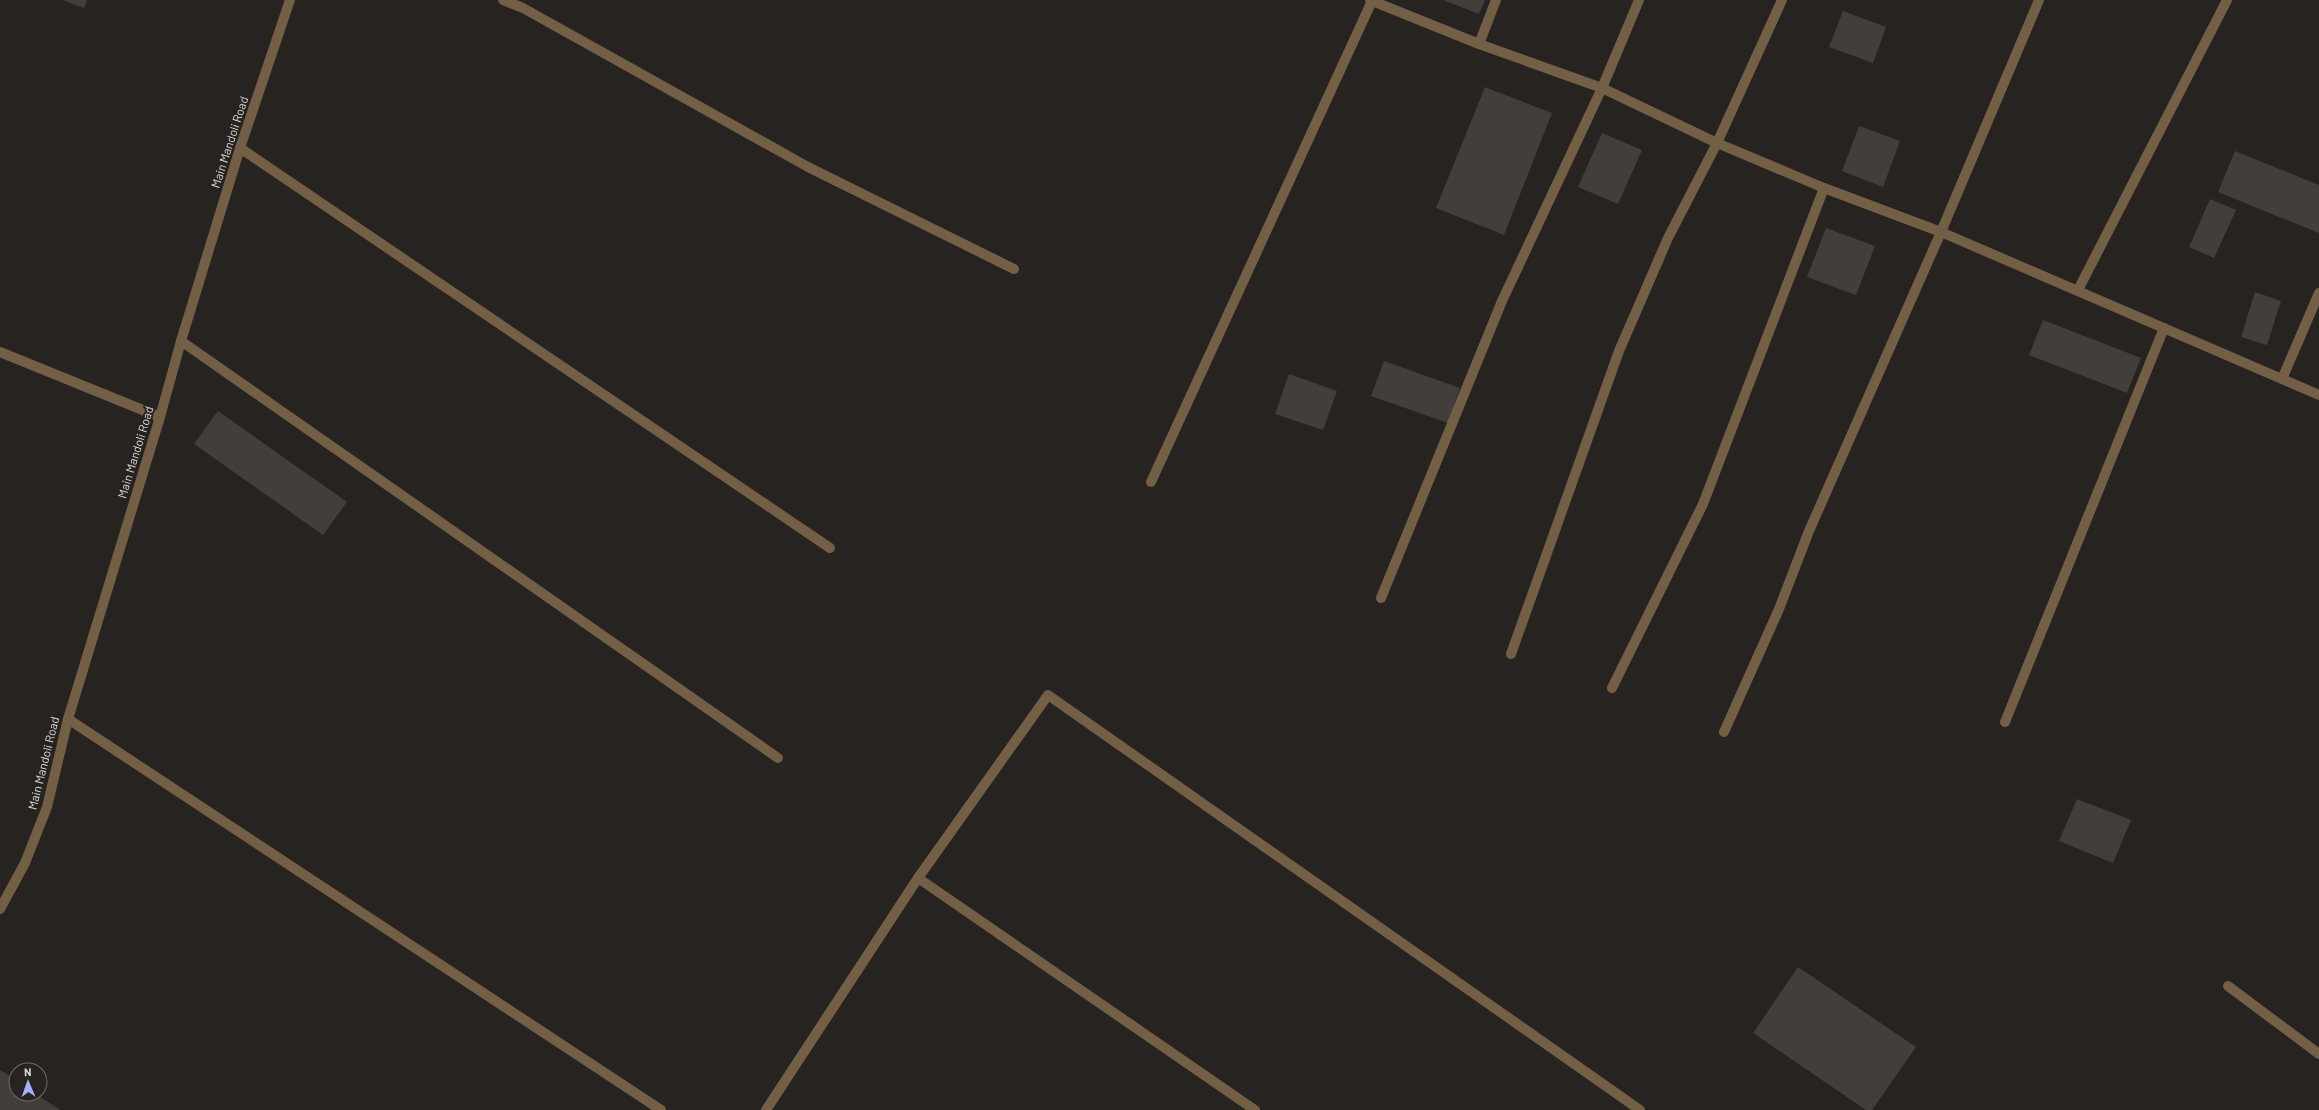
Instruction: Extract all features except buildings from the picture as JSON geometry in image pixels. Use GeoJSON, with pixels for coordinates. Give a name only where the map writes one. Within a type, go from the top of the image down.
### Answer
{"type":"FeatureCollection","features":[{"type":"Feature","properties":{"kind":"street","name":"Main Mandoli Road"},"geometry":{"type":"LineString","coordinates":[[0,909],[25,863],[47,806],[68,718],[160,417],[181,341],[240,148],[290,0]]}},
{"type":"Feature","properties":{"kind":"street"},"geometry":{"type":"LineString","coordinates":[[503,0],[523,8],[808,167],[1014,269]]}},
{"type":"Feature","properties":{"kind":"street"},"geometry":{"type":"LineString","coordinates":[[1151,482],[1371,0],[1479,44],[1602,88],[1717,143],[1824,188],[1941,232],[2319,395]]}},
{"type":"Feature","properties":{"kind":"street"},"geometry":{"type":"LineString","coordinates":[[1479,44],[1496,0]]}},
{"type":"Feature","properties":{"kind":"street"},"geometry":{"type":"LineString","coordinates":[[1381,598],[1502,301],[1602,88],[1639,0]]}},
{"type":"Feature","properties":{"kind":"street"},"geometry":{"type":"LineString","coordinates":[[1511,654],[1619,351],[1668,238],[1717,143],[1782,0]]}},
{"type":"Feature","properties":{"kind":"street"},"geometry":{"type":"LineString","coordinates":[[1724,732],[1779,609],[1809,531],[1941,232],[2039,0]]}},
{"type":"Feature","properties":{"kind":"street"},"geometry":{"type":"LineString","coordinates":[[2078,290],[2227,0]]}},
{"type":"Feature","properties":{"kind":"street"},"geometry":{"type":"LineString","coordinates":[[240,148],[830,548]]}},
{"type":"Feature","properties":{"kind":"street"},"geometry":{"type":"LineString","coordinates":[[1612,688],[1703,504],[1824,188]]}},
{"type":"Feature","properties":{"kind":"street"},"geometry":{"type":"LineString","coordinates":[[2282,379],[2319,293]]}},
{"type":"Feature","properties":{"kind":"street"},"geometry":{"type":"LineString","coordinates":[[2005,722],[2164,328]]}},
{"type":"Feature","properties":{"kind":"street"},"geometry":{"type":"LineString","coordinates":[[181,341],[778,758]]}},
{"type":"Feature","properties":{"kind":"street"},"geometry":{"type":"LineString","coordinates":[[0,352],[160,417]]}},
{"type":"Feature","properties":{"kind":"street"},"geometry":{"type":"LineString","coordinates":[[766,1110],[918,878],[1048,695],[1640,1110]]}},
{"type":"Feature","properties":{"kind":"street"},"geometry":{"type":"LineString","coordinates":[[68,718],[661,1110]]}},
{"type":"Feature","properties":{"kind":"street"},"geometry":{"type":"LineString","coordinates":[[918,878],[1255,1110]]}},
{"type":"Feature","properties":{"kind":"street"},"geometry":{"type":"LineString","coordinates":[[2228,986],[2319,1054]]}}]}
